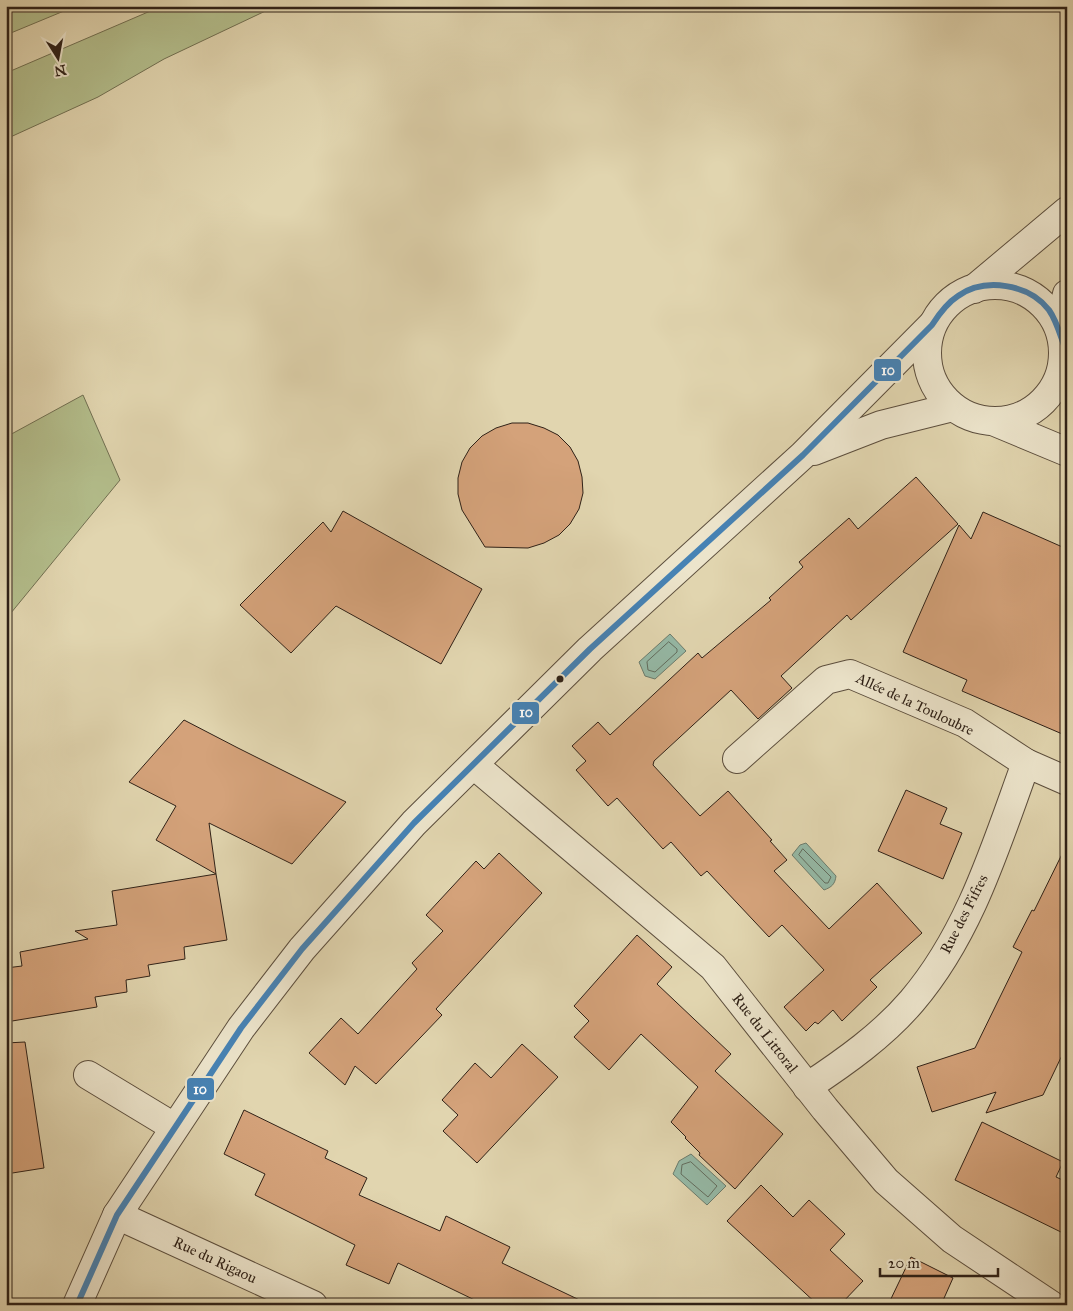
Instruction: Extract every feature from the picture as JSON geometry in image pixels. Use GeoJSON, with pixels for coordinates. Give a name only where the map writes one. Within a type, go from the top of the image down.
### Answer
{"type":"FeatureCollection","features":[{"type":"Feature","properties":{"kind":"street"},"geometry":{"type":"LineString","coordinates":[[974,289],[1067,211]]}},
{"type":"Feature","properties":{"kind":"street"},"geometry":{"type":"LineString","coordinates":[[77,1305],[117,1215],[241,1028],[302,949],[414,823],[590,649],[803,455],[932,325],[946,306],[964,292],[986,285],[1008,286],[1030,294],[1047,308],[1063,343]]}},
{"type":"Feature","properties":{"kind":"street"},"geometry":{"type":"LineString","coordinates":[[995,422],[1018,419],[1038,408],[1053,391],[1062,371],[1067,294]]}},
{"type":"Feature","properties":{"kind":"street"},"geometry":{"type":"LineString","coordinates":[[932,325],[926,347],[928,370],[937,390],[953,407],[973,419],[995,422],[1067,452]]}},
{"type":"Feature","properties":{"kind":"street"},"geometry":{"type":"LineString","coordinates":[[803,455],[881,425],[953,407]]}},
{"type":"Feature","properties":{"kind":"street","name":"Allée de la Touloubre"},"geometry":{"type":"LineString","coordinates":[[737,759],[826,680],[850,674],[965,724],[1026,763]]}},
{"type":"Feature","properties":{"kind":"street"},"geometry":{"type":"LineString","coordinates":[[1026,763],[1067,781]]}},
{"type":"Feature","properties":{"kind":"street","name":"Rue des Fifres"},"geometry":{"type":"LineString","coordinates":[[807,1087],[856,1055],[912,1001],[953,943],[992,859],[1026,763]]}},
{"type":"Feature","properties":{"kind":"street","name":"Rue du Littoral"},"geometry":{"type":"LineString","coordinates":[[474,765],[713,966],[807,1087],[886,1181],[952,1239],[1051,1305]]}},
{"type":"Feature","properties":{"kind":"street"},"geometry":{"type":"LineString","coordinates":[[88,1075],[174,1127]]}},
{"type":"Feature","properties":{"kind":"street","name":"Rue du Rigaou"},"geometry":{"type":"LineString","coordinates":[[117,1215],[313,1305]]}},
{"type":"Feature","properties":{"kind":"shaded area"},"geometry":{"type":"Polygon","coordinates":[[[6,6],[76,6],[6,35],[6,6]]]}},
{"type":"Feature","properties":{"kind":"shaded area"},"geometry":{"type":"Polygon","coordinates":[[[162,6],[276,6],[164,59],[98,97],[6,139],[6,73],[162,6]]]}},
{"type":"Feature","properties":{"kind":"shaded area"},"geometry":{"type":"Polygon","coordinates":[[[83,395],[120,480],[6,619],[6,437],[83,395]]]}},
{"type":"Feature","properties":{"kind":"water"},"geometry":{"type":"Polygon","coordinates":[[[670,634],[686,651],[655,679],[645,676],[639,662],[670,634]]]}},
{"type":"Feature","properties":{"kind":"water"},"geometry":{"type":"Polygon","coordinates":[[[806,843],[836,876],[834,883],[827,889],[824,890],[792,855],[800,845],[806,843]]]}},
{"type":"Feature","properties":{"kind":"water"},"geometry":{"type":"Polygon","coordinates":[[[691,1154],[726,1186],[707,1205],[673,1174],[679,1161],[691,1154]]]}},
{"type":"Feature","properties":{"kind":"building"},"geometry":{"type":"Polygon","coordinates":[[[512,423],[528,423],[558,435],[570,447],[578,461],[583,493],[579,509],[570,524],[559,535],[544,543],[528,548],[485,547],[462,510],[458,494],[458,478],[462,462],[470,448],[482,436],[496,428],[512,423]]]}},
{"type":"Feature","properties":{"kind":"building"},"geometry":{"type":"Polygon","coordinates":[[[916,477],[958,524],[851,620],[847,615],[781,676],[792,688],[758,719],[731,690],[654,761],[653,765],[700,816],[728,791],[772,840],[770,841],[787,860],[774,871],[829,929],[877,883],[922,933],[870,980],[877,987],[842,1021],[833,1010],[818,1024],[815,1022],[806,1031],[784,1007],[824,970],[782,925],[769,937],[707,871],[701,876],[671,842],[663,849],[617,798],[608,806],[576,770],[586,761],[572,746],[598,722],[610,735],[698,653],[702,658],[771,600],[769,598],[803,567],[799,562],[849,518],[858,529],[916,477]]]}},
{"type":"Feature","properties":{"kind":"building"},"geometry":{"type":"Polygon","coordinates":[[[343,511],[482,589],[441,664],[336,606],[291,653],[240,605],[323,522],[331,532],[343,511]]]}},
{"type":"Feature","properties":{"kind":"building"},"geometry":{"type":"Polygon","coordinates":[[[983,512],[1067,549],[1067,736],[962,691],[967,680],[903,652],[959,525],[971,539],[983,512]]]}},
{"type":"Feature","properties":{"kind":"building"},"geometry":{"type":"Polygon","coordinates":[[[184,720],[346,802],[292,864],[209,823],[216,874],[156,840],[176,806],[129,782],[184,720]]]}},
{"type":"Feature","properties":{"kind":"building"},"geometry":{"type":"Polygon","coordinates":[[[906,790],[947,808],[940,824],[962,833],[943,879],[878,851],[906,790]]]}},
{"type":"Feature","properties":{"kind":"building"},"geometry":{"type":"Polygon","coordinates":[[[1067,844],[1067,1045],[1043,1095],[986,1113],[996,1092],[932,1112],[917,1067],[975,1048],[1022,952],[1013,947],[1032,910],[1034,911],[1067,844]]]}},
{"type":"Feature","properties":{"kind":"building"},"geometry":{"type":"Polygon","coordinates":[[[499,853],[542,893],[436,1009],[442,1015],[376,1084],[355,1066],[345,1085],[309,1053],[341,1018],[358,1034],[417,969],[412,963],[443,931],[426,915],[476,861],[484,869],[499,853]]]}},
{"type":"Feature","properties":{"kind":"building"},"geometry":{"type":"Polygon","coordinates":[[[216,874],[227,940],[184,947],[185,959],[148,965],[150,976],[126,980],[127,992],[95,997],[97,1007],[6,1022],[6,968],[22,966],[20,952],[88,939],[75,931],[117,925],[112,891],[216,874]]]}},
{"type":"Feature","properties":{"kind":"building"},"geometry":{"type":"Polygon","coordinates":[[[637,935],[672,967],[657,984],[731,1054],[715,1071],[783,1134],[735,1189],[699,1155],[700,1153],[671,1122],[698,1087],[641,1034],[609,1070],[574,1037],[589,1021],[574,1006],[637,935]]]}},
{"type":"Feature","properties":{"kind":"building"},"geometry":{"type":"Polygon","coordinates":[[[25,1042],[44,1168],[6,1174],[6,1043],[25,1042]]]}},
{"type":"Feature","properties":{"kind":"building"},"geometry":{"type":"Polygon","coordinates":[[[522,1044],[558,1077],[477,1163],[443,1131],[458,1115],[442,1100],[475,1063],[491,1078],[522,1044]]]}},
{"type":"Feature","properties":{"kind":"building"},"geometry":{"type":"Polygon","coordinates":[[[244,1110],[328,1151],[325,1158],[367,1178],[359,1195],[440,1231],[446,1216],[510,1247],[502,1263],[590,1305],[485,1305],[398,1263],[389,1284],[346,1265],[355,1245],[255,1195],[265,1174],[224,1154],[244,1110]]]}},
{"type":"Feature","properties":{"kind":"building"},"geometry":{"type":"Polygon","coordinates":[[[982,1122],[1063,1162],[1056,1177],[1067,1182],[1067,1235],[955,1180],[982,1122]]]}},
{"type":"Feature","properties":{"kind":"building"},"geometry":{"type":"Polygon","coordinates":[[[761,1185],[793,1217],[809,1200],[845,1234],[830,1250],[863,1281],[840,1305],[818,1305],[727,1221],[761,1185]]]}},
{"type":"Feature","properties":{"kind":"building"},"geometry":{"type":"Polygon","coordinates":[[[911,1257],[953,1278],[941,1305],[888,1305],[911,1257]]]}},
{"type":"Feature","properties":{"kind":"transit line","name":"10"},"geometry":{"type":"LineString","coordinates":[[77,1305],[117,1215],[241,1028],[302,949],[414,823],[590,649],[803,455],[932,325],[950,302],[969,290],[981,287],[993,285],[1019,289],[1030,294],[1049,310],[1067,353]]}}]}
